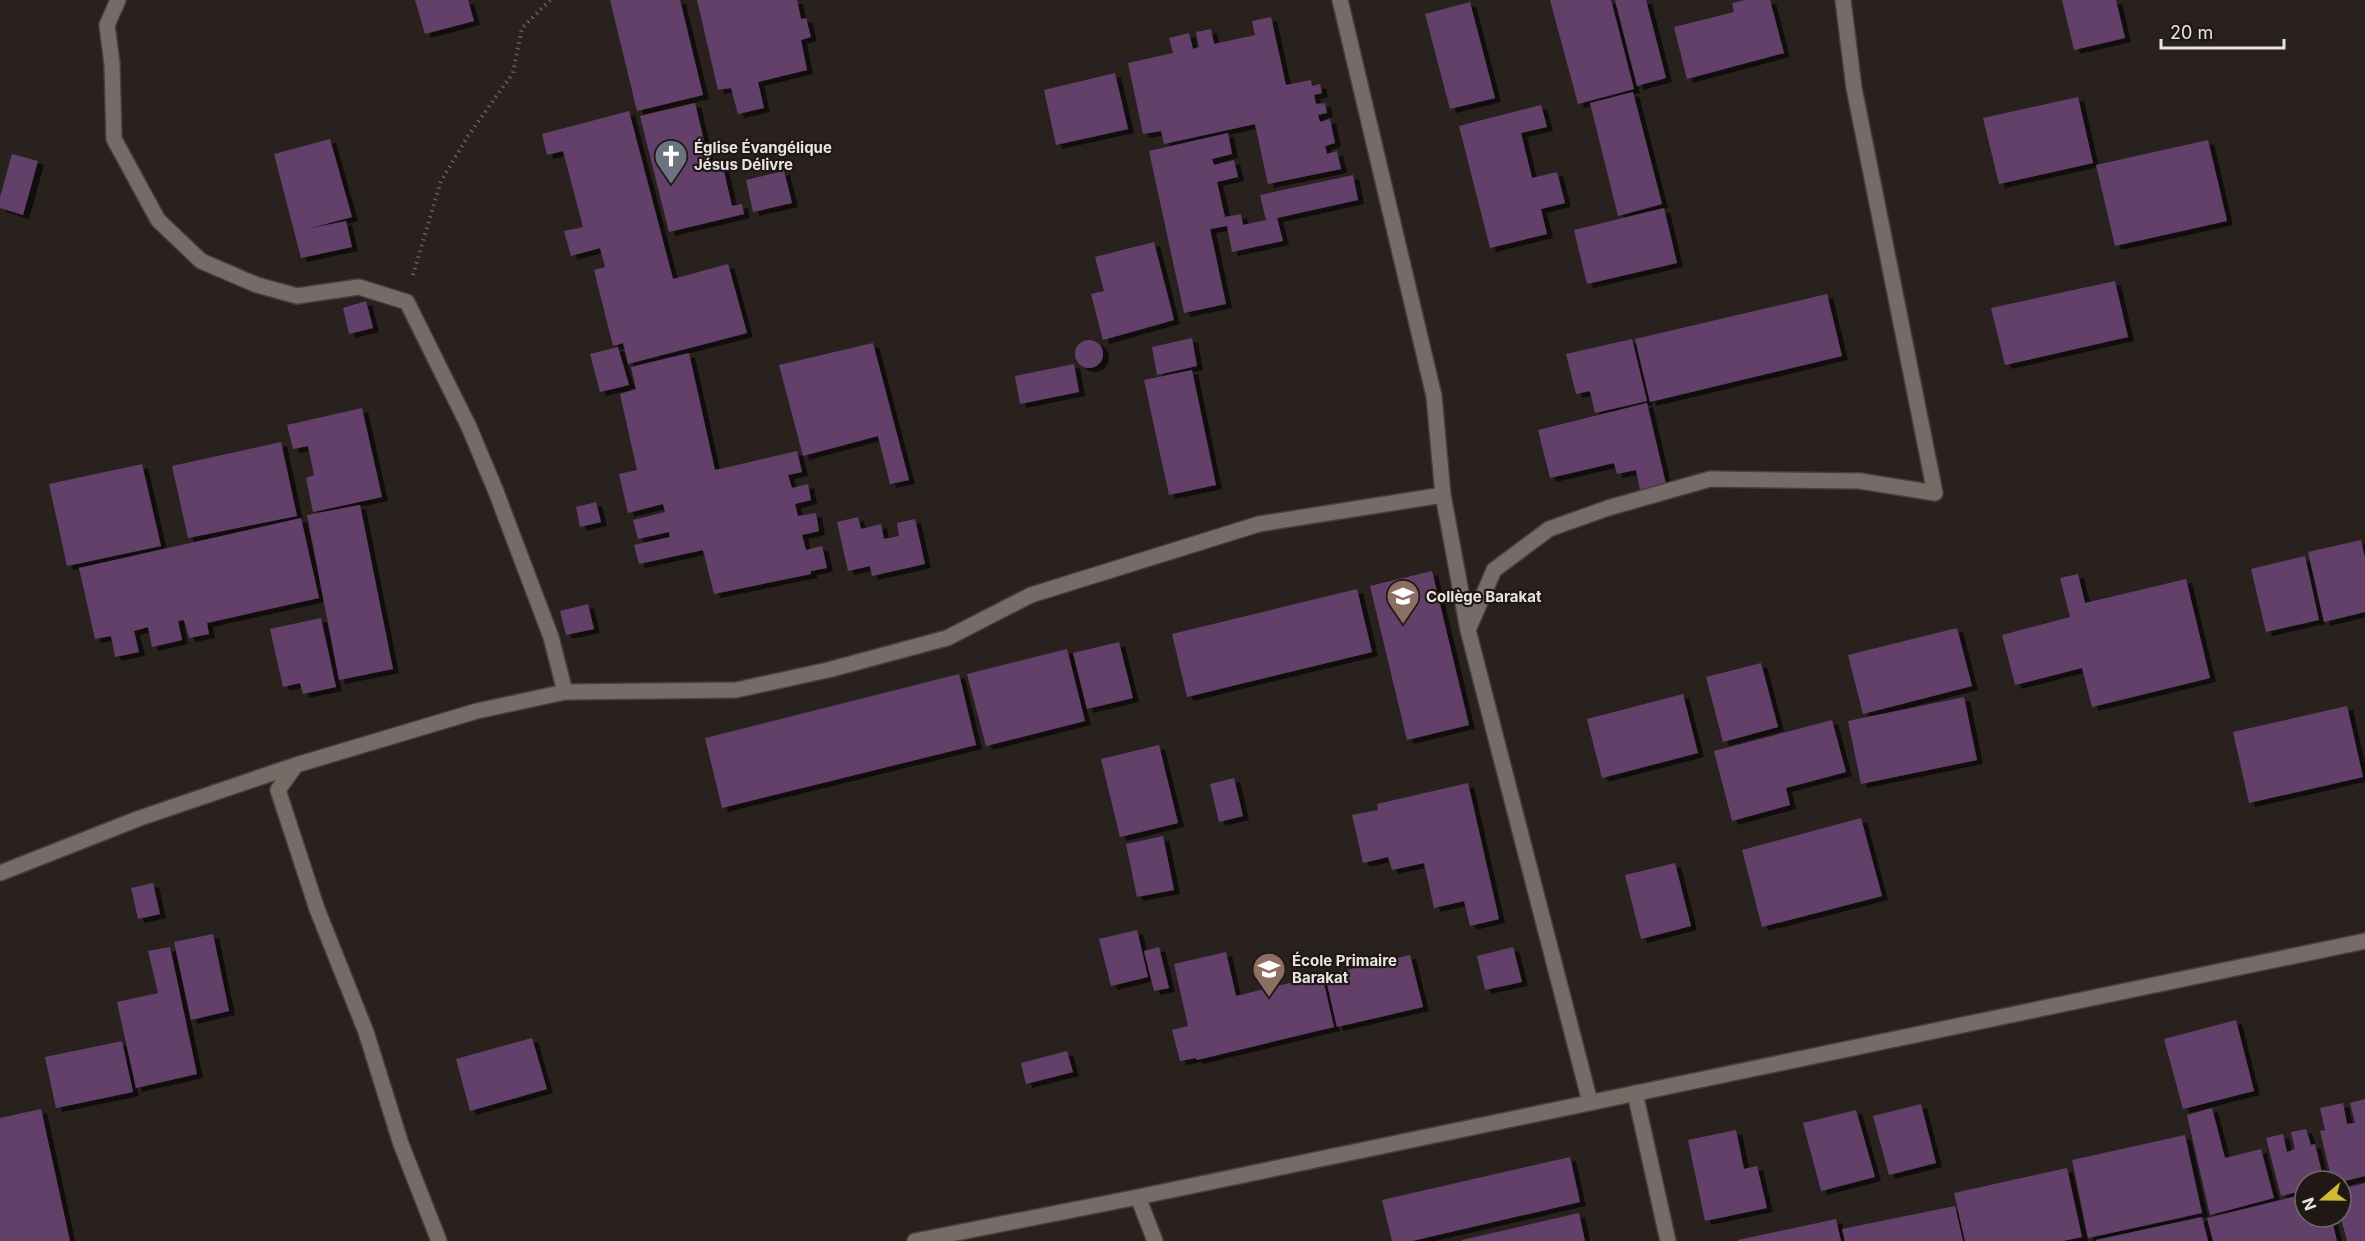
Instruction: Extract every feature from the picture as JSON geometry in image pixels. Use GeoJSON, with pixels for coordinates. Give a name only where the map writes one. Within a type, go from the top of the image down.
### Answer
{"type":"FeatureCollection","features":[{"type":"Feature","properties":{"kind":"street"},"geometry":{"type":"LineString","coordinates":[[118,0],[107,25],[112,64],[114,139],[158,220],[201,261],[257,285],[297,296],[359,287],[407,302],[469,427],[495,489],[551,637],[565,692]]}},
{"type":"Feature","properties":{"kind":"street"},"geometry":{"type":"LineString","coordinates":[[1340,0],[1434,396],[1443,495],[1468,630],[1590,1102]]}},
{"type":"Feature","properties":{"kind":"street"},"geometry":{"type":"LineString","coordinates":[[1468,630],[1494,570],[1549,529],[1608,508],[1710,479],[1860,481],[1935,493],[1854,88],[1843,0]]}},
{"type":"Feature","properties":{"kind":"street"},"geometry":{"type":"LineString","coordinates":[[0,873],[140,818],[296,765],[477,711],[565,692],[736,690],[828,670],[947,638],[1031,595],[1259,524],[1443,495]]}},
{"type":"Feature","properties":{"kind":"street"},"geometry":{"type":"LineString","coordinates":[[296,765],[279,790],[317,909],[366,1032],[401,1144],[439,1241]]}},
{"type":"Feature","properties":{"kind":"street"},"geometry":{"type":"LineString","coordinates":[[915,1241],[1138,1197],[2365,941]]}},
{"type":"Feature","properties":{"kind":"street"},"geometry":{"type":"LineString","coordinates":[[1635,1093],[1668,1241]]}},
{"type":"Feature","properties":{"kind":"street"},"geometry":{"type":"LineString","coordinates":[[1138,1197],[1155,1241]]}},
{"type":"Feature","properties":{"kind":"path"},"geometry":{"type":"LineString","coordinates":[[407,302],[441,181],[468,136],[513,73],[522,28],[550,0]]}},
{"type":"Feature","properties":{"kind":"building"},"geometry":{"type":"Polygon","coordinates":[[[415,0],[468,0],[474,21],[425,34],[415,0]]]}},
{"type":"Feature","properties":{"kind":"building"},"geometry":{"type":"Polygon","coordinates":[[[610,0],[680,0],[703,95],[637,111],[610,0]]]}},
{"type":"Feature","properties":{"kind":"building"},"geometry":{"type":"Polygon","coordinates":[[[697,0],[797,0],[801,19],[806,18],[811,37],[801,40],[807,70],[758,82],[764,108],[738,114],[731,88],[718,90],[697,0]]]}},
{"type":"Feature","properties":{"kind":"building"},"geometry":{"type":"Polygon","coordinates":[[[1550,0],[1611,0],[1634,89],[1578,104],[1550,0]]]}},
{"type":"Feature","properties":{"kind":"building"},"geometry":{"type":"Polygon","coordinates":[[[1615,0],[1646,0],[1666,78],[1637,86],[1615,0]]]}},
{"type":"Feature","properties":{"kind":"building"},"geometry":{"type":"Polygon","coordinates":[[[1745,0],[1770,0],[1784,53],[1687,79],[1674,27],[1734,12],[1732,3],[1745,0]]]}},
{"type":"Feature","properties":{"kind":"building"},"geometry":{"type":"Polygon","coordinates":[[[2062,0],[2116,0],[2125,38],[2074,50],[2062,0]]]}},
{"type":"Feature","properties":{"kind":"building"},"geometry":{"type":"Polygon","coordinates":[[[1470,2],[1495,98],[1450,109],[1425,14],[1470,2]]]}},
{"type":"Feature","properties":{"kind":"building"},"geometry":{"type":"Polygon","coordinates":[[[1271,17],[1286,85],[1311,80],[1312,86],[1320,84],[1322,93],[1314,95],[1316,104],[1325,103],[1327,113],[1318,115],[1320,122],[1330,119],[1335,143],[1325,146],[1327,154],[1337,151],[1341,169],[1268,184],[1255,124],[1164,144],[1161,131],[1143,134],[1128,63],[1173,53],[1169,38],[1189,33],[1193,49],[1199,47],[1196,32],[1211,29],[1214,44],[1255,35],[1252,21],[1271,17]]]}},
{"type":"Feature","properties":{"kind":"building"},"geometry":{"type":"Polygon","coordinates":[[[1115,73],[1128,129],[1056,145],[1044,90],[1115,73]]]}},
{"type":"Feature","properties":{"kind":"building"},"geometry":{"type":"Polygon","coordinates":[[[1633,92],[1662,204],[1618,216],[1590,103],[1633,92]]]}},
{"type":"Feature","properties":{"kind":"building"},"geometry":{"type":"Polygon","coordinates":[[[2078,97],[2093,163],[1999,184],[1983,118],[2078,97]]]}},
{"type":"Feature","properties":{"kind":"building"},"geometry":{"type":"Polygon","coordinates":[[[695,103],[711,170],[723,167],[732,206],[742,204],[744,214],[669,232],[640,116],[695,103]]]}},
{"type":"Feature","properties":{"kind":"building"},"geometry":{"type":"Polygon","coordinates":[[[1541,105],[1547,127],[1521,133],[1532,178],[1557,172],[1565,203],[1541,209],[1547,234],[1490,248],[1459,126],[1541,105]]]}},
{"type":"Feature","properties":{"kind":"building"},"geometry":{"type":"Polygon","coordinates":[[[629,111],[673,279],[728,264],[747,333],[628,364],[623,343],[613,346],[594,270],[605,267],[600,248],[571,256],[564,231],[583,227],[563,151],[547,155],[542,134],[629,111]]]}},
{"type":"Feature","properties":{"kind":"building"},"geometry":{"type":"Polygon","coordinates":[[[1228,133],[1232,154],[1212,159],[1214,165],[1234,160],[1238,177],[1217,182],[1225,217],[1241,214],[1243,225],[1266,220],[1260,195],[1353,175],[1358,200],[1277,218],[1283,241],[1232,252],[1227,226],[1210,229],[1226,304],[1184,313],[1149,151],[1228,133]]]}},
{"type":"Feature","properties":{"kind":"building"},"geometry":{"type":"Polygon","coordinates":[[[330,139],[352,217],[307,229],[346,221],[352,247],[301,258],[274,154],[330,139]]]}},
{"type":"Feature","properties":{"kind":"building"},"geometry":{"type":"Polygon","coordinates":[[[2208,140],[2227,221],[2115,246],[2096,165],[2208,140]]]}},
{"type":"Feature","properties":{"kind":"building"},"geometry":{"type":"Polygon","coordinates":[[[12,154],[38,161],[23,215],[0,208],[0,197],[12,154]]]}},
{"type":"Feature","properties":{"kind":"building"},"geometry":{"type":"Polygon","coordinates":[[[784,171],[792,203],[753,212],[746,180],[784,171]]]}},
{"type":"Feature","properties":{"kind":"building"},"geometry":{"type":"Polygon","coordinates":[[[1664,208],[1677,263],[1587,284],[1574,230],[1664,208]]]}},
{"type":"Feature","properties":{"kind":"building"},"geometry":{"type":"Polygon","coordinates":[[[1154,242],[1174,320],[1103,340],[1091,294],[1104,291],[1095,257],[1154,242]]]}},
{"type":"Feature","properties":{"kind":"building"},"geometry":{"type":"Polygon","coordinates":[[[2115,281],[2128,337],[2005,365],[1991,308],[2115,281]]]}},
{"type":"Feature","properties":{"kind":"building"},"geometry":{"type":"Polygon","coordinates":[[[1827,294],[1842,356],[1650,402],[1635,339],[1827,294]]]}},
{"type":"Feature","properties":{"kind":"building"},"geometry":{"type":"Polygon","coordinates":[[[366,301],[373,328],[349,334],[343,308],[366,301]]]}},
{"type":"Feature","properties":{"kind":"building"},"geometry":{"type":"Polygon","coordinates":[[[1192,338],[1197,366],[1157,375],[1152,347],[1192,338]]]}},
{"type":"Feature","properties":{"kind":"building"},"geometry":{"type":"Polygon","coordinates":[[[1632,339],[1647,401],[1595,413],[1590,391],[1576,394],[1566,354],[1632,339]]]}},
{"type":"Feature","properties":{"kind":"building"},"geometry":{"type":"Polygon","coordinates":[[[1089,340],[1099,344],[1103,354],[1099,364],[1089,368],[1079,364],[1075,354],[1079,344],[1089,340]]]}},
{"type":"Feature","properties":{"kind":"building"},"geometry":{"type":"Polygon","coordinates":[[[873,343],[909,480],[890,484],[878,436],[803,456],[779,365],[873,343]]]}},
{"type":"Feature","properties":{"kind":"building"},"geometry":{"type":"Polygon","coordinates":[[[618,347],[629,385],[600,392],[590,354],[618,347]]]}},
{"type":"Feature","properties":{"kind":"building"},"geometry":{"type":"Polygon","coordinates":[[[689,353],[715,470],[797,451],[802,472],[788,475],[792,488],[808,484],[811,500],[795,504],[798,516],[816,513],[819,531],[802,535],[806,550],[822,546],[827,568],[811,571],[811,574],[714,594],[703,550],[639,564],[634,545],[670,537],[669,532],[638,539],[633,520],[665,512],[663,504],[628,513],[619,474],[637,470],[620,394],[636,389],[631,367],[689,353]]]}},
{"type":"Feature","properties":{"kind":"building"},"geometry":{"type":"Polygon","coordinates":[[[1074,364],[1079,392],[1020,404],[1015,376],[1074,364]]]}},
{"type":"Feature","properties":{"kind":"building"},"geometry":{"type":"Polygon","coordinates":[[[1192,370],[1216,485],[1169,495],[1144,380],[1192,370]]]}},
{"type":"Feature","properties":{"kind":"building"},"geometry":{"type":"Polygon","coordinates":[[[1647,403],[1666,484],[1640,490],[1636,470],[1617,474],[1614,463],[1550,478],[1538,430],[1647,403]]]}},
{"type":"Feature","properties":{"kind":"building"},"geometry":{"type":"Polygon","coordinates":[[[362,408],[382,497],[313,512],[306,478],[314,475],[308,446],[293,449],[287,425],[362,408]]]}},
{"type":"Feature","properties":{"kind":"building"},"geometry":{"type":"Polygon","coordinates":[[[281,442],[297,516],[188,538],[172,466],[281,442]]]}},
{"type":"Feature","properties":{"kind":"building"},"geometry":{"type":"Polygon","coordinates":[[[142,464],[161,546],[67,566],[49,484],[142,464]]]}},
{"type":"Feature","properties":{"kind":"building"},"geometry":{"type":"Polygon","coordinates":[[[596,502],[601,522],[580,527],[576,507],[596,502]]]}},
{"type":"Feature","properties":{"kind":"building"},"geometry":{"type":"Polygon","coordinates":[[[360,505],[393,669],[339,680],[307,515],[360,505]]]}},
{"type":"Feature","properties":{"kind":"building"},"geometry":{"type":"Polygon","coordinates":[[[858,517],[861,529],[881,524],[884,539],[899,536],[897,523],[915,519],[925,564],[872,576],[870,566],[848,571],[837,522],[858,517]]]}},
{"type":"Feature","properties":{"kind":"building"},"geometry":{"type":"Polygon","coordinates":[[[301,518],[319,598],[207,623],[209,634],[189,638],[184,620],[178,621],[182,640],[152,647],[148,627],[134,631],[139,652],[115,657],[111,636],[95,639],[79,568],[301,518]]]}},
{"type":"Feature","properties":{"kind":"building"},"geometry":{"type":"Polygon","coordinates":[[[2361,540],[2365,558],[2365,612],[2324,622],[2308,552],[2361,540]]]}},
{"type":"Feature","properties":{"kind":"building"},"geometry":{"type":"Polygon","coordinates":[[[2305,556],[2319,620],[2266,632],[2251,569],[2305,556]]]}},
{"type":"Feature","properties":{"kind":"building"},"geometry":{"type":"Polygon","coordinates":[[[1432,571],[1469,725],[1407,740],[1370,586],[1432,571]]]}},
{"type":"Feature","properties":{"kind":"building"},"geometry":{"type":"Polygon","coordinates":[[[2078,574],[2085,603],[2186,579],[2210,678],[2092,707],[2082,668],[2015,685],[2002,635],[2070,617],[2060,578],[2078,574]]]}},
{"type":"Feature","properties":{"kind":"building"},"geometry":{"type":"Polygon","coordinates":[[[1357,589],[1372,652],[1187,697],[1172,634],[1357,589]]]}},
{"type":"Feature","properties":{"kind":"building"},"geometry":{"type":"Polygon","coordinates":[[[588,604],[594,629],[566,635],[560,611],[588,604]]]}},
{"type":"Feature","properties":{"kind":"building"},"geometry":{"type":"Polygon","coordinates":[[[321,618],[336,687],[303,694],[300,683],[283,687],[270,629],[321,618]]]}},
{"type":"Feature","properties":{"kind":"building"},"geometry":{"type":"Polygon","coordinates":[[[1957,628],[1972,686],[1863,714],[1848,655],[1957,628]]]}},
{"type":"Feature","properties":{"kind":"building"},"geometry":{"type":"Polygon","coordinates":[[[1119,642],[1133,698],[1087,709],[1073,653],[1119,642]]]}},
{"type":"Feature","properties":{"kind":"building"},"geometry":{"type":"Polygon","coordinates":[[[1067,649],[1085,721],[986,746],[967,674],[1067,649]]]}},
{"type":"Feature","properties":{"kind":"building"},"geometry":{"type":"Polygon","coordinates":[[[1761,663],[1778,727],[1723,742],[1706,677],[1761,663]]]}},
{"type":"Feature","properties":{"kind":"building"},"geometry":{"type":"Polygon","coordinates":[[[959,674],[976,745],[722,808],[705,738],[959,674]]]}},
{"type":"Feature","properties":{"kind":"building"},"geometry":{"type":"Polygon","coordinates":[[[1683,694],[1698,753],[1602,778],[1587,719],[1683,694]]]}},
{"type":"Feature","properties":{"kind":"building"},"geometry":{"type":"Polygon","coordinates":[[[1964,697],[1977,760],[1861,784],[1848,721],[1964,697]]]}},
{"type":"Feature","properties":{"kind":"building"},"geometry":{"type":"Polygon","coordinates":[[[2347,706],[2363,777],[2249,803],[2233,732],[2347,706]]]}},
{"type":"Feature","properties":{"kind":"building"},"geometry":{"type":"Polygon","coordinates":[[[1832,720],[1846,772],[1786,788],[1790,805],[1732,821],[1714,751],[1832,720]]]}},
{"type":"Feature","properties":{"kind":"building"},"geometry":{"type":"Polygon","coordinates":[[[1159,745],[1178,823],[1120,837],[1101,759],[1159,745]]]}},
{"type":"Feature","properties":{"kind":"building"},"geometry":{"type":"Polygon","coordinates":[[[1234,778],[1243,816],[1219,822],[1210,784],[1234,778]]]}},
{"type":"Feature","properties":{"kind":"building"},"geometry":{"type":"Polygon","coordinates":[[[1468,783],[1499,919],[1470,926],[1464,901],[1434,908],[1424,863],[1392,870],[1388,857],[1363,863],[1352,815],[1378,810],[1377,804],[1468,783]]]}},
{"type":"Feature","properties":{"kind":"building"},"geometry":{"type":"Polygon","coordinates":[[[1861,818],[1882,896],[1762,927],[1742,850],[1861,818]]]}},
{"type":"Feature","properties":{"kind":"building"},"geometry":{"type":"Polygon","coordinates":[[[1163,836],[1174,890],[1137,897],[1126,844],[1163,836]]]}},
{"type":"Feature","properties":{"kind":"building"},"geometry":{"type":"Polygon","coordinates":[[[1675,863],[1691,926],[1641,939],[1625,875],[1675,863]]]}},
{"type":"Feature","properties":{"kind":"building"},"geometry":{"type":"Polygon","coordinates":[[[153,883],[160,914],[138,919],[131,888],[153,883]]]}},
{"type":"Feature","properties":{"kind":"building"},"geometry":{"type":"Polygon","coordinates":[[[1137,930],[1148,977],[1111,986],[1099,939],[1137,930]]]}},
{"type":"Feature","properties":{"kind":"building"},"geometry":{"type":"Polygon","coordinates":[[[213,934],[229,1011],[191,1020],[174,942],[213,934]]]}},
{"type":"Feature","properties":{"kind":"building"},"geometry":{"type":"Polygon","coordinates":[[[170,947],[197,1074],[136,1088],[117,1002],[158,993],[148,951],[170,947]]]}},
{"type":"Feature","properties":{"kind":"building"},"geometry":{"type":"Polygon","coordinates":[[[1159,947],[1169,988],[1154,991],[1144,951],[1159,947]]]}},
{"type":"Feature","properties":{"kind":"building"},"geometry":{"type":"Polygon","coordinates":[[[1513,947],[1522,982],[1485,990],[1477,956],[1513,947]]]}},
{"type":"Feature","properties":{"kind":"building"},"geometry":{"type":"Polygon","coordinates":[[[1226,952],[1236,996],[1322,975],[1334,1027],[1197,1060],[1196,1058],[1180,1061],[1172,1030],[1188,1026],[1174,964],[1226,952]]]}},
{"type":"Feature","properties":{"kind":"building"},"geometry":{"type":"Polygon","coordinates":[[[1410,955],[1423,1007],[1337,1027],[1325,975],[1410,955]]]}},
{"type":"Feature","properties":{"kind":"building"},"geometry":{"type":"Polygon","coordinates":[[[2236,1020],[2254,1091],[2183,1109],[2164,1039],[2236,1020]]]}},
{"type":"Feature","properties":{"kind":"building"},"geometry":{"type":"Polygon","coordinates":[[[532,1038],[547,1089],[470,1111],[456,1059],[532,1038]]]}},
{"type":"Feature","properties":{"kind":"building"},"geometry":{"type":"Polygon","coordinates":[[[122,1041],[133,1092],[56,1108],[45,1057],[122,1041]]]}},
{"type":"Feature","properties":{"kind":"building"},"geometry":{"type":"Polygon","coordinates":[[[1067,1051],[1073,1072],[1026,1084],[1021,1063],[1067,1051]]]}},
{"type":"Feature","properties":{"kind":"building"},"geometry":{"type":"Polygon","coordinates":[[[2365,1099],[2365,1176],[2353,1179],[2353,1169],[2329,1169],[2320,1131],[2325,1130],[2320,1108],[2343,1103],[2347,1124],[2355,1123],[2350,1103],[2365,1099]]]}},
{"type":"Feature","properties":{"kind":"building"},"geometry":{"type":"Polygon","coordinates":[[[1921,1104],[1936,1163],[1889,1175],[1873,1116],[1921,1104]]]}},
{"type":"Feature","properties":{"kind":"building"},"geometry":{"type":"Polygon","coordinates":[[[2212,1108],[2225,1158],[2261,1149],[2274,1198],[2210,1215],[2187,1115],[2212,1108]]]}},
{"type":"Feature","properties":{"kind":"building"},"geometry":{"type":"Polygon","coordinates":[[[41,1109],[70,1241],[0,1241],[0,1118],[41,1109]]]}},
{"type":"Feature","properties":{"kind":"building"},"geometry":{"type":"Polygon","coordinates":[[[1856,1110],[1875,1177],[1821,1191],[1803,1123],[1856,1110]]]}},
{"type":"Feature","properties":{"kind":"building"},"geometry":{"type":"Polygon","coordinates":[[[2306,1129],[2311,1145],[2315,1144],[2321,1169],[2293,1169],[2293,1193],[2281,1196],[2266,1138],[2283,1134],[2287,1152],[2295,1149],[2291,1132],[2306,1129]]]}},
{"type":"Feature","properties":{"kind":"building"},"geometry":{"type":"Polygon","coordinates":[[[1736,1130],[1744,1169],[1757,1166],[1767,1208],[1705,1221],[1688,1140],[1736,1130]]]}},
{"type":"Feature","properties":{"kind":"building"},"geometry":{"type":"Polygon","coordinates":[[[2185,1135],[2202,1213],[2088,1238],[2072,1160],[2185,1135]]]}},
{"type":"Feature","properties":{"kind":"building"},"geometry":{"type":"Polygon","coordinates":[[[1570,1157],[1580,1202],[1412,1241],[1392,1241],[1382,1200],[1570,1157]]]}},
{"type":"Feature","properties":{"kind":"building"},"geometry":{"type":"Polygon","coordinates":[[[2067,1168],[2082,1237],[2062,1241],[1965,1241],[1954,1193],[2067,1168]]]}},
{"type":"Feature","properties":{"kind":"building"},"geometry":{"type":"Polygon","coordinates":[[[2365,1183],[2365,1241],[2347,1241],[2344,1229],[2353,1229],[2353,1186],[2365,1183]]]}},
{"type":"Feature","properties":{"kind":"building"},"geometry":{"type":"Polygon","coordinates":[[[2293,1197],[2293,1229],[2334,1229],[2337,1241],[2213,1241],[2207,1218],[2293,1197]]]}},
{"type":"Feature","properties":{"kind":"building"},"geometry":{"type":"Polygon","coordinates":[[[1955,1206],[1963,1241],[1845,1241],[1842,1229],[1955,1206]]]}},
{"type":"Feature","properties":{"kind":"building"},"geometry":{"type":"Polygon","coordinates":[[[1579,1213],[1585,1241],[1462,1241],[1462,1240],[1579,1213]]]}},
{"type":"Feature","properties":{"kind":"building"},"geometry":{"type":"Polygon","coordinates":[[[2202,1217],[2208,1241],[2096,1241],[2096,1240],[2202,1217]]]}},
{"type":"Feature","properties":{"kind":"building"},"geometry":{"type":"Polygon","coordinates":[[[1836,1219],[1841,1241],[1738,1241],[1738,1240],[1836,1219]]]}},
{"type":"Feature","properties":{"kind":"place","name":"Église Évangélique Jésus Délivre"},"geometry":{"type":"Point","coordinates":[671,185]}},
{"type":"Feature","properties":{"kind":"place","name":"Collège Barakat"},"geometry":{"type":"Point","coordinates":[1403,625]}},
{"type":"Feature","properties":{"kind":"place","name":"École Primaire Barakat"},"geometry":{"type":"Point","coordinates":[1269,998]}}]}
